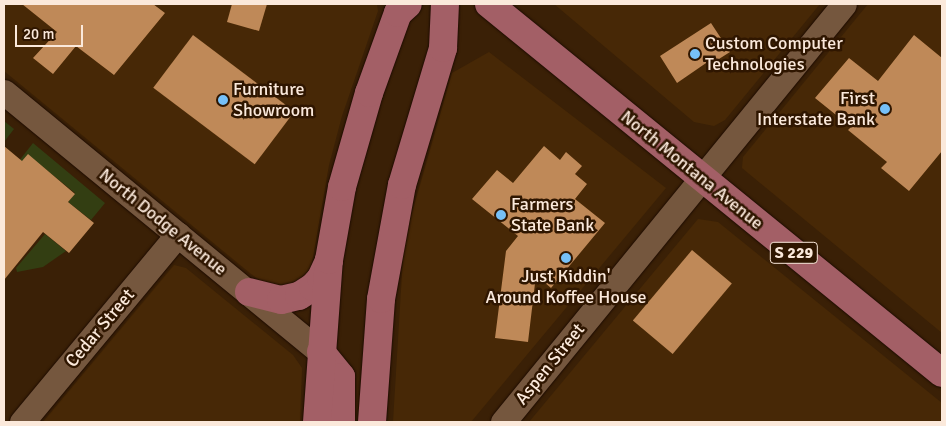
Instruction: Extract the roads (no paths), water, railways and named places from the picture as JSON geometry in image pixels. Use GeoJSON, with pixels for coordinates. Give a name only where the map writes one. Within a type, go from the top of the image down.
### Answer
{"type":"FeatureCollection","features":[{"type":"Feature","properties":{"kind":"main road"},"geometry":{"type":"LineString","coordinates":[[317,422],[329,260],[342,187],[364,108],[398,13],[408,4]]}},
{"type":"Feature","properties":{"kind":"main road"},"geometry":{"type":"LineString","coordinates":[[372,422],[381,299],[402,185],[442,50],[445,4]]}},
{"type":"Feature","properties":{"kind":"main road","name":"North Montana Avenue"},"geometry":{"type":"LineString","coordinates":[[489,4],[942,373]]}},
{"type":"Feature","properties":{"kind":"main road"},"geometry":{"type":"LineString","coordinates":[[249,292],[281,300],[299,296],[313,287],[322,278],[329,260]]}},
{"type":"Feature","properties":{"kind":"main road"},"geometry":{"type":"LineString","coordinates":[[322,352],[341,377],[341,422]]}},
{"type":"Feature","properties":{"kind":"street","name":"Aspen Street"},"geometry":{"type":"LineString","coordinates":[[504,422],[844,4]]}},
{"type":"Feature","properties":{"kind":"street","name":"North Dodge Avenue"},"geometry":{"type":"LineString","coordinates":[[4,92],[322,352]]}},
{"type":"Feature","properties":{"kind":"street","name":"Cedar Street"},"geometry":{"type":"LineString","coordinates":[[22,422],[178,234]]}},
{"type":"Feature","properties":{"kind":"place","name":"Custom Computer Technologies"},"geometry":{"type":"Point","coordinates":[695,54]}},
{"type":"Feature","properties":{"kind":"place","name":"Furniture Showroom"},"geometry":{"type":"Point","coordinates":[223,100]}},
{"type":"Feature","properties":{"kind":"place","name":"First Interstate Bank"},"geometry":{"type":"Point","coordinates":[885,109]}},
{"type":"Feature","properties":{"kind":"place","name":"Farmers State Bank"},"geometry":{"type":"Point","coordinates":[501,215]}},
{"type":"Feature","properties":{"kind":"place","name":"Just Kiddin' Around Koffee House"},"geometry":{"type":"Point","coordinates":[566,258]}}]}
